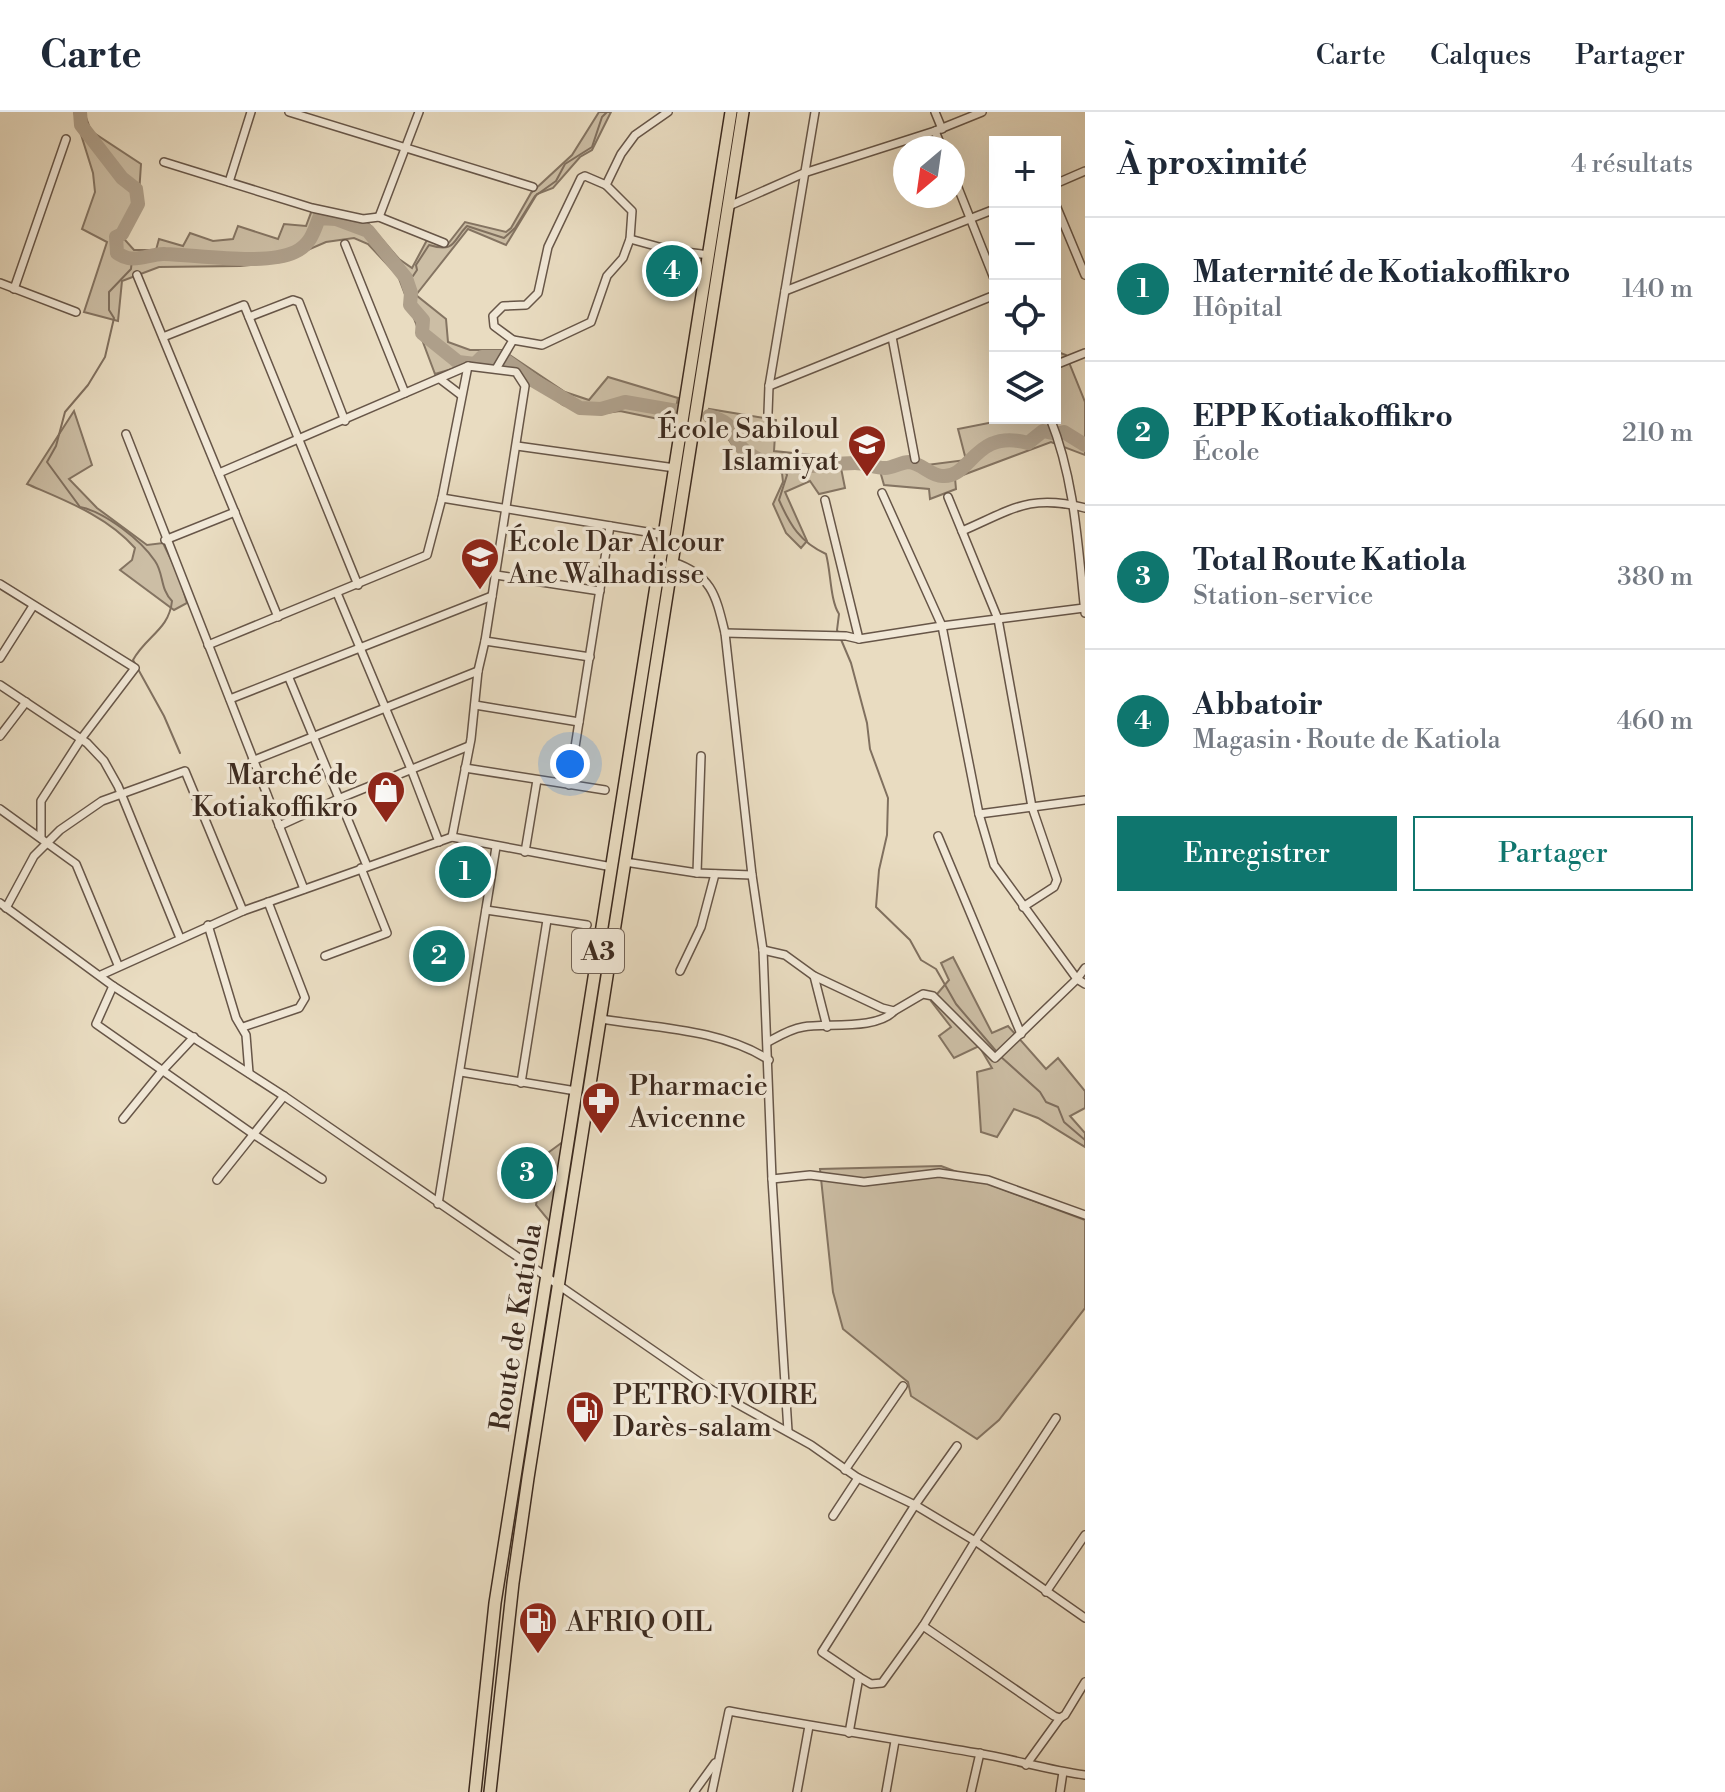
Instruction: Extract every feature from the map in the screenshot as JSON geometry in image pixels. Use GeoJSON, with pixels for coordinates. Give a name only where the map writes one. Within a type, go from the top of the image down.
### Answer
{"type":"FeatureCollection","features":[{"type":"Feature","properties":{"kind":"highway","name":"Route de Katiola"},"geometry":{"type":"LineString","coordinates":[[475,1792],[495,1603],[731,112]]}},
{"type":"Feature","properties":{"kind":"highway","name":"Route de Katiola"},"geometry":{"type":"LineString","coordinates":[[490,1792],[513,1583],[743,112]]}},
{"type":"Feature","properties":{"kind":"street"},"geometry":{"type":"LineString","coordinates":[[229,182],[251,112]]}},
{"type":"Feature","properties":{"kind":"street"},"geometry":{"type":"LineString","coordinates":[[289,112],[533,187]]}},
{"type":"Feature","properties":{"kind":"street"},"geometry":{"type":"LineString","coordinates":[[379,217],[419,112]]}},
{"type":"Feature","properties":{"kind":"street"},"geometry":{"type":"LineString","coordinates":[[606,185],[621,154],[635,135],[668,112]]}},
{"type":"Feature","properties":{"kind":"street"},"geometry":{"type":"LineString","coordinates":[[768,413],[769,386],[815,112]]}},
{"type":"Feature","properties":{"kind":"street"},"geometry":{"type":"LineString","coordinates":[[935,112],[940,136]]}},
{"type":"Feature","properties":{"kind":"street"},"geometry":{"type":"LineString","coordinates":[[729,206],[804,173],[939,130],[982,112]]}},
{"type":"Feature","properties":{"kind":"street"},"geometry":{"type":"LineString","coordinates":[[14,289],[66,139]]}},
{"type":"Feature","properties":{"kind":"street"},"geometry":{"type":"LineString","coordinates":[[164,162],[312,208],[363,219],[379,217],[444,243]]}},
{"type":"Feature","properties":{"kind":"street"},"geometry":{"type":"LineString","coordinates":[[1061,181],[1085,171]]}},
{"type":"Feature","properties":{"kind":"street"},"geometry":{"type":"LineString","coordinates":[[591,177],[606,185],[632,211],[630,239],[623,258],[607,276],[591,322],[542,345],[511,344],[494,326],[493,316],[503,306],[526,305],[538,293],[548,247],[581,178],[591,177]]}},
{"type":"Feature","properties":{"kind":"street"},"geometry":{"type":"LineString","coordinates":[[965,204],[995,280]]}},
{"type":"Feature","properties":{"kind":"street"},"geometry":{"type":"LineString","coordinates":[[1057,208],[1083,262],[1085,275]]}},
{"type":"Feature","properties":{"kind":"street"},"geometry":{"type":"LineString","coordinates":[[785,291],[989,212]]}},
{"type":"Feature","properties":{"kind":"street"},"geometry":{"type":"LineString","coordinates":[[630,239],[670,250],[709,255]]}},
{"type":"Feature","properties":{"kind":"street"},"geometry":{"type":"LineString","coordinates":[[345,244],[405,393]]}},
{"type":"Feature","properties":{"kind":"street"},"geometry":{"type":"LineString","coordinates":[[137,275],[278,617]]}},
{"type":"Feature","properties":{"kind":"street"},"geometry":{"type":"LineString","coordinates":[[0,283],[76,312]]}},
{"type":"Feature","properties":{"kind":"street"},"geometry":{"type":"LineString","coordinates":[[769,386],[989,297]]}},
{"type":"Feature","properties":{"kind":"street"},"geometry":{"type":"LineString","coordinates":[[249,317],[293,300],[299,302],[345,421]]}},
{"type":"Feature","properties":{"kind":"street"},"geometry":{"type":"LineString","coordinates":[[163,337],[242,305],[358,585]]}},
{"type":"Feature","properties":{"kind":"street"},"geometry":{"type":"LineString","coordinates":[[892,337],[915,459]]}},
{"type":"Feature","properties":{"kind":"street"},"geometry":{"type":"LineString","coordinates":[[496,369],[511,344]]}},
{"type":"Feature","properties":{"kind":"street"},"geometry":{"type":"LineString","coordinates":[[1061,363],[1085,353]]}},
{"type":"Feature","properties":{"kind":"street"},"geometry":{"type":"LineString","coordinates":[[219,473],[468,366],[516,372],[525,386],[452,837]]}},
{"type":"Feature","properties":{"kind":"street"},"geometry":{"type":"LineString","coordinates":[[208,645],[427,555],[442,498],[468,366]]}},
{"type":"Feature","properties":{"kind":"street"},"geometry":{"type":"LineString","coordinates":[[440,379],[461,395]]}},
{"type":"Feature","properties":{"kind":"street"},"geometry":{"type":"LineString","coordinates":[[725,633],[846,636],[859,639],[1085,610],[1074,505],[1065,456],[1052,424]]}},
{"type":"Feature","properties":{"kind":"street"},"geometry":{"type":"LineString","coordinates":[[126,434],[304,889]]}},
{"type":"Feature","properties":{"kind":"street"},"geometry":{"type":"LineString","coordinates":[[517,446],[675,468]]}},
{"type":"Feature","properties":{"kind":"street"},"geometry":{"type":"LineString","coordinates":[[882,493],[942,626],[979,814],[994,865],[1081,982]]}},
{"type":"Feature","properties":{"kind":"street"},"geometry":{"type":"LineString","coordinates":[[948,497],[998,619],[1032,807],[1057,880],[1054,887],[1023,907]]}},
{"type":"Feature","properties":{"kind":"street"},"geometry":{"type":"LineString","coordinates":[[442,498],[665,535]]}},
{"type":"Feature","properties":{"kind":"street"},"geometry":{"type":"LineString","coordinates":[[825,500],[859,639]]}},
{"type":"Feature","properties":{"kind":"street"},"geometry":{"type":"LineString","coordinates":[[962,531],[1028,503],[1040,501],[1085,508]]}},
{"type":"Feature","properties":{"kind":"street"},"geometry":{"type":"LineString","coordinates":[[165,540],[235,512]]}},
{"type":"Feature","properties":{"kind":"street"},"geometry":{"type":"LineString","coordinates":[[569,785],[610,526]]}},
{"type":"Feature","properties":{"kind":"street"},"geometry":{"type":"LineString","coordinates":[[673,562],[695,570],[708,587],[718,604],[725,633],[763,950],[772,1179],[788,1431]]}},
{"type":"Feature","properties":{"kind":"street"},"geometry":{"type":"LineString","coordinates":[[496,575],[600,591]]}},
{"type":"Feature","properties":{"kind":"street"},"geometry":{"type":"LineString","coordinates":[[0,584],[135,668],[81,739],[41,801],[44,840]]}},
{"type":"Feature","properties":{"kind":"street"},"geometry":{"type":"LineString","coordinates":[[337,593],[439,842]]}},
{"type":"Feature","properties":{"kind":"street"},"geometry":{"type":"LineString","coordinates":[[230,699],[492,596]]}},
{"type":"Feature","properties":{"kind":"street"},"geometry":{"type":"LineString","coordinates":[[0,658],[33,606]]}},
{"type":"Feature","properties":{"kind":"street"},"geometry":{"type":"LineString","coordinates":[[485,641],[590,657]]}},
{"type":"Feature","properties":{"kind":"street"},"geometry":{"type":"LineString","coordinates":[[252,761],[478,671]]}},
{"type":"Feature","properties":{"kind":"street"},"geometry":{"type":"LineString","coordinates":[[289,678],[314,736],[387,933],[325,956]]}},
{"type":"Feature","properties":{"kind":"street"},"geometry":{"type":"LineString","coordinates":[[0,685],[81,739],[104,761],[180,938]]}},
{"type":"Feature","properties":{"kind":"street"},"geometry":{"type":"LineString","coordinates":[[0,736],[26,702]]}},
{"type":"Feature","properties":{"kind":"street"},"geometry":{"type":"LineString","coordinates":[[475,705],[579,722]]}},
{"type":"Feature","properties":{"kind":"street"},"geometry":{"type":"LineString","coordinates":[[279,826],[469,746]]}},
{"type":"Feature","properties":{"kind":"street"},"geometry":{"type":"LineString","coordinates":[[697,873],[701,756]]}},
{"type":"Feature","properties":{"kind":"street"},"geometry":{"type":"LineString","coordinates":[[465,768],[605,790]]}},
{"type":"Feature","properties":{"kind":"street"},"geometry":{"type":"LineString","coordinates":[[243,911],[185,771],[102,801],[44,840],[3,906],[113,986],[284,1096],[705,1386],[788,1431],[858,1478],[915,1505],[975,1541],[1085,1618]]}},
{"type":"Feature","properties":{"kind":"street"},"geometry":{"type":"LineString","coordinates":[[525,852],[537,780]]}},
{"type":"Feature","properties":{"kind":"street"},"geometry":{"type":"LineString","coordinates":[[979,814],[1085,800]]}},
{"type":"Feature","properties":{"kind":"street"},"geometry":{"type":"LineString","coordinates":[[0,809],[76,864],[118,965]]}},
{"type":"Feature","properties":{"kind":"street"},"geometry":{"type":"LineString","coordinates":[[938,836],[1021,1034]]}},
{"type":"Feature","properties":{"kind":"street"},"geometry":{"type":"LineString","coordinates":[[101,975],[243,911],[452,837],[612,867]]}},
{"type":"Feature","properties":{"kind":"street"},"geometry":{"type":"LineString","coordinates":[[438,1204],[496,847]]}},
{"type":"Feature","properties":{"kind":"street"},"geometry":{"type":"LineString","coordinates":[[625,862],[697,873],[752,875]]}},
{"type":"Feature","properties":{"kind":"street"},"geometry":{"type":"LineString","coordinates":[[680,971],[701,927],[715,874]]}},
{"type":"Feature","properties":{"kind":"street"},"geometry":{"type":"LineString","coordinates":[[243,1027],[299,1008],[305,998],[268,902]]}},
{"type":"Feature","properties":{"kind":"street"},"geometry":{"type":"LineString","coordinates":[[486,910],[587,925]]}},
{"type":"Feature","properties":{"kind":"street"},"geometry":{"type":"LineString","coordinates":[[521,1083],[547,920]]}},
{"type":"Feature","properties":{"kind":"street"},"geometry":{"type":"LineString","coordinates":[[208,925],[236,1018],[243,1027],[249,1073]]}},
{"type":"Feature","properties":{"kind":"street"},"geometry":{"type":"LineString","coordinates":[[763,950],[785,955],[837,989],[894,1011]]}},
{"type":"Feature","properties":{"kind":"street"},"geometry":{"type":"LineString","coordinates":[[768,1042],[803,1027],[881,1021],[923,994],[933,996],[994,1058],[1081,982],[1085,968]]}},
{"type":"Feature","properties":{"kind":"street"},"geometry":{"type":"LineString","coordinates":[[814,976],[827,1027]]}},
{"type":"Feature","properties":{"kind":"street"},"geometry":{"type":"LineString","coordinates":[[113,986],[96,1024],[322,1179]]}},
{"type":"Feature","properties":{"kind":"street"},"geometry":{"type":"LineString","coordinates":[[601,1019],[722,1038],[769,1060]]}},
{"type":"Feature","properties":{"kind":"street"},"geometry":{"type":"LineString","coordinates":[[123,1119],[194,1037]]}},
{"type":"Feature","properties":{"kind":"street"},"geometry":{"type":"LineString","coordinates":[[461,1072],[576,1091]]}},
{"type":"Feature","properties":{"kind":"street"},"geometry":{"type":"LineString","coordinates":[[217,1180],[284,1096]]}},
{"type":"Feature","properties":{"kind":"street"},"geometry":{"type":"LineString","coordinates":[[772,1179],[810,1175],[864,1182],[939,1173],[988,1180],[1085,1215]]}},
{"type":"Feature","properties":{"kind":"street"},"geometry":{"type":"LineString","coordinates":[[845,1470],[903,1386]]}},
{"type":"Feature","properties":{"kind":"street"},"geometry":{"type":"LineString","coordinates":[[957,1446],[915,1505],[822,1652],[871,1684],[882,1683],[923,1626],[1056,1418]]}},
{"type":"Feature","properties":{"kind":"street"},"geometry":{"type":"LineString","coordinates":[[833,1516],[858,1478]]}},
{"type":"Feature","properties":{"kind":"street"},"geometry":{"type":"LineString","coordinates":[[1046,1592],[1085,1535]]}},
{"type":"Feature","properties":{"kind":"street"},"geometry":{"type":"LineString","coordinates":[[923,1626],[1060,1718]]}},
{"type":"Feature","properties":{"kind":"street"},"geometry":{"type":"LineString","coordinates":[[849,1733],[859,1677]]}},
{"type":"Feature","properties":{"kind":"street"},"geometry":{"type":"LineString","coordinates":[[1026,1765],[1065,1715],[1085,1682]]}},
{"type":"Feature","properties":{"kind":"street"},"geometry":{"type":"LineString","coordinates":[[712,1792],[729,1711],[980,1753],[1085,1775]]}},
{"type":"Feature","properties":{"kind":"street"},"geometry":{"type":"LineString","coordinates":[[797,1792],[809,1726]]}},
{"type":"Feature","properties":{"kind":"street"},"geometry":{"type":"LineString","coordinates":[[886,1792],[895,1741]]}},
{"type":"Feature","properties":{"kind":"street"},"geometry":{"type":"LineString","coordinates":[[971,1792],[980,1753]]}},
{"type":"Feature","properties":{"kind":"street"},"geometry":{"type":"LineString","coordinates":[[694,1792],[717,1761]]}},
{"type":"Feature","properties":{"kind":"street"},"geometry":{"type":"LineString","coordinates":[[1060,1792],[1063,1772]]}},
{"type":"Feature","properties":{"kind":"shaded area"},"geometry":{"type":"Polygon","coordinates":[[[74,112],[84,112],[91,131],[141,164],[138,209],[126,230],[125,240],[134,250],[156,250],[159,239],[183,246],[190,233],[213,241],[233,239],[238,226],[278,239],[284,224],[306,226],[312,210],[367,222],[399,259],[412,268],[427,240],[447,245],[465,222],[506,232],[531,193],[572,155],[599,112],[611,112],[592,150],[580,157],[553,188],[537,194],[506,245],[468,229],[416,295],[446,319],[448,342],[470,350],[502,350],[565,392],[589,400],[608,377],[678,398],[673,422],[620,411],[599,414],[563,405],[512,368],[472,363],[435,374],[398,276],[368,244],[354,238],[326,242],[280,262],[159,267],[122,281],[118,321],[84,312],[107,242],[82,229],[95,192],[93,173],[74,112]]]}},
{"type":"Feature","properties":{"kind":"shaded area"},"geometry":{"type":"Polygon","coordinates":[[[1061,353],[1066,355],[1085,402],[1085,455],[1051,442],[955,478],[956,489],[930,499],[929,489],[884,485],[880,471],[841,468],[845,488],[819,494],[810,481],[785,492],[807,541],[801,548],[786,533],[773,504],[783,482],[782,473],[735,449],[723,431],[706,421],[709,409],[776,420],[774,451],[919,466],[966,460],[958,429],[989,423],[1061,424],[1061,353]]]}},
{"type":"Feature","properties":{"kind":"shaded area"},"geometry":{"type":"Polygon","coordinates":[[[74,411],[92,465],[69,479],[97,508],[147,545],[163,543],[179,576],[187,603],[174,610],[120,570],[132,560],[135,548],[112,527],[85,510],[27,484],[74,411]]]}},
{"type":"Feature","properties":{"kind":"shaded area"},"geometry":{"type":"Polygon","coordinates":[[[953,957],[992,1033],[1008,1026],[1046,1069],[1058,1058],[1085,1091],[1085,1108],[1070,1116],[1085,1133],[1085,1147],[1038,1118],[1014,1109],[997,1137],[981,1132],[977,1072],[992,1068],[979,1046],[954,1058],[939,1036],[951,1027],[931,1001],[949,980],[941,963],[953,957]]]}},
{"type":"Feature","properties":{"kind":"shaded area"},"geometry":{"type":"Polygon","coordinates":[[[564,1141],[550,1222],[536,1205],[545,1155],[564,1141]]]}},
{"type":"Feature","properties":{"kind":"shaded area"},"geometry":{"type":"Polygon","coordinates":[[[941,1166],[1085,1220],[1085,1308],[999,1420],[977,1439],[911,1396],[908,1382],[843,1329],[833,1292],[820,1169],[941,1166]]]}},
{"type":"Feature","properties":{"kind":"waterway"},"geometry":{"type":"LineString","coordinates":[[80,112],[81,125],[122,178],[136,189],[138,204],[122,234],[116,237],[117,253],[122,256],[137,258],[165,254],[232,259],[282,256],[295,252],[308,242],[319,218],[336,219],[368,231],[406,278],[411,293],[410,305],[423,320],[422,333],[458,362],[475,364],[482,357],[501,357],[580,408],[601,409],[625,402],[677,411]]}},
{"type":"Feature","properties":{"kind":"waterway"},"geometry":{"type":"LineString","coordinates":[[406,278],[413,276],[429,245],[449,246],[467,226],[504,238],[515,228],[535,196],[556,181],[565,164],[592,147],[602,117],[607,112]]}},
{"type":"Feature","properties":{"kind":"waterway"},"geometry":{"type":"LineString","coordinates":[[132,259],[131,269],[109,292],[109,310],[114,318],[105,357],[88,385],[65,412],[56,446],[47,462],[80,507],[122,528],[141,544],[158,566],[172,601],[170,611],[162,626],[133,660],[164,716],[180,753]]}},
{"type":"Feature","properties":{"kind":"waterway"},"geometry":{"type":"LineString","coordinates":[[709,416],[724,422],[742,448],[751,455],[769,464],[789,467],[855,463],[885,468],[909,462],[942,476],[960,470],[996,442],[1010,440],[1028,443],[1043,431],[1064,432],[1085,445]]}},
{"type":"Feature","properties":{"kind":"waterway"},"geometry":{"type":"LineString","coordinates":[[782,465],[787,475],[779,500],[783,509],[803,538],[826,554],[839,614],[837,630],[851,663],[867,723],[870,749],[888,798],[887,835],[879,870],[876,907],[910,940],[921,960],[936,969],[956,1004],[996,1051]]}},
{"type":"Feature","properties":{"kind":"waterway"},"geometry":{"type":"LineString","coordinates":[[1000,1056],[1040,1092],[1046,1102],[1058,1107],[1064,1122],[1085,1140]]}},
{"type":"Feature","properties":{"kind":"place","name":"Abbatoir"},"geometry":{"type":"Point","coordinates":[672,271]}},
{"type":"Feature","properties":{"kind":"place","name":"École Sabiloul Islamiyat"},"geometry":{"type":"Point","coordinates":[867,478]}},
{"type":"Feature","properties":{"kind":"place","name":"École Dar Alcour Ane Walhadisse"},"geometry":{"type":"Point","coordinates":[480,591]}},
{"type":"Feature","properties":{"kind":"place","name":"Marché de Kotiakoffikro"},"geometry":{"type":"Point","coordinates":[386,824]}},
{"type":"Feature","properties":{"kind":"place","name":"Maternité de Kotiakoffikro"},"geometry":{"type":"Point","coordinates":[465,872]}},
{"type":"Feature","properties":{"kind":"place","name":"EPP Kotiakoffikro"},"geometry":{"type":"Point","coordinates":[439,956]}},
{"type":"Feature","properties":{"kind":"place","name":"Pharmacie Avicenne"},"geometry":{"type":"Point","coordinates":[601,1135]}},
{"type":"Feature","properties":{"kind":"place","name":"Total Route Katiola"},"geometry":{"type":"Point","coordinates":[527,1173]}},
{"type":"Feature","properties":{"kind":"place","name":"PETRO IVOIRE Darès-salam"},"geometry":{"type":"Point","coordinates":[585,1444]}},
{"type":"Feature","properties":{"kind":"place","name":"AFRIQ OIL"},"geometry":{"type":"Point","coordinates":[538,1655]}}]}
